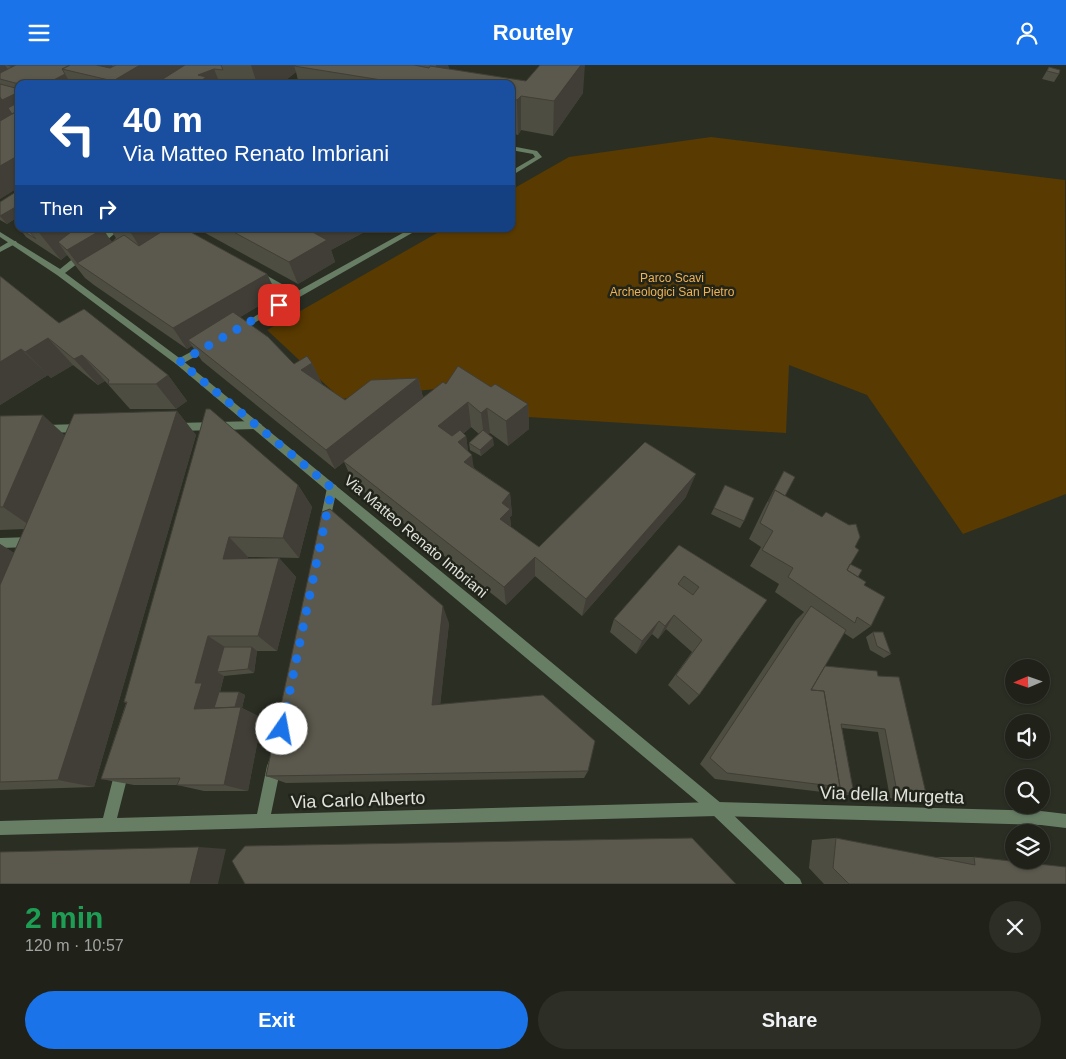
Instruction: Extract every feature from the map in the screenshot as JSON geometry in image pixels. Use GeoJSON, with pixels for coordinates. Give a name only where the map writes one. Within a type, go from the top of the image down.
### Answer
{"type":"FeatureCollection","features":[{"type":"Feature","properties":{"kind":"street"},"geometry":{"type":"LineString","coordinates":[[515,149],[535,153],[539,157],[515,172]]}},
{"type":"Feature","properties":{"kind":"street"},"geometry":{"type":"LineString","coordinates":[[60,273],[112,232]]}},
{"type":"Feature","properties":{"kind":"street"},"geometry":{"type":"LineString","coordinates":[[229,334],[410,232]]}},
{"type":"Feature","properties":{"kind":"street","name":"Via Matteo Renato Imbriani"},"geometry":{"type":"LineString","coordinates":[[0,234],[60,273],[180,362],[717,809],[796,884]]}},
{"type":"Feature","properties":{"kind":"street"},"geometry":{"type":"LineString","coordinates":[[0,250],[12,243]]}},
{"type":"Feature","properties":{"kind":"street"},"geometry":{"type":"LineString","coordinates":[[253,272],[296,296]]}},
{"type":"Feature","properties":{"kind":"street"},"geometry":{"type":"LineString","coordinates":[[180,362],[213,343]]}},
{"type":"Feature","properties":{"kind":"street"},"geometry":{"type":"LineString","coordinates":[[164,427],[211,431],[256,425]]}},
{"type":"Feature","properties":{"kind":"street"},"geometry":{"type":"LineString","coordinates":[[38,429],[87,428]]}},
{"type":"Feature","properties":{"kind":"street"},"geometry":{"type":"LineString","coordinates":[[322,536],[332,488]]}},
{"type":"Feature","properties":{"kind":"street"},"geometry":{"type":"LineString","coordinates":[[0,543],[40,542]]}},
{"type":"Feature","properties":{"kind":"street"},"geometry":{"type":"LineString","coordinates":[[263,821],[276,755]]}},
{"type":"Feature","properties":{"kind":"street"},"geometry":{"type":"LineString","coordinates":[[108,825],[125,759]]}},
{"type":"Feature","properties":{"kind":"street","name":"Via della Murgetta"},"geometry":{"type":"LineString","coordinates":[[717,809],[1040,818],[1066,821]]}},
{"type":"Feature","properties":{"kind":"street","name":"Via Carlo Alberto"},"geometry":{"type":"LineString","coordinates":[[0,828],[717,809]]}},
{"type":"Feature","properties":{"kind":"green space","name":"Parco Scavi Archeologici San Pietro"},"geometry":{"type":"Polygon","coordinates":[[[711,137],[1065,180],[1066,494],[963,534],[867,395],[789,365],[786,433],[528,417],[464,386],[341,399],[267,330],[439,232],[515,232],[515,188],[569,157],[711,137]]]}},
{"type":"Feature","properties":{"kind":"building"},"geometry":{"type":"Polygon","coordinates":[[[16,65],[70,65],[62,69],[65,74],[54,80],[15,80],[15,83],[0,79],[0,73],[16,65]]]}},
{"type":"Feature","properties":{"kind":"building"},"geometry":{"type":"Polygon","coordinates":[[[70,65],[96,65],[110,68],[116,65],[140,65],[115,80],[62,69],[70,65]]]}},
{"type":"Feature","properties":{"kind":"building"},"geometry":{"type":"Polygon","coordinates":[[[185,65],[221,65],[223,70],[214,69],[198,75],[206,77],[202,80],[161,80],[185,65]]]}},
{"type":"Feature","properties":{"kind":"building"},"geometry":{"type":"Polygon","coordinates":[[[414,65],[429,68],[430,66],[526,81],[540,65],[581,65],[554,101],[521,96],[515,100],[515,80],[381,80],[294,66],[414,65]]]}},
{"type":"Feature","properties":{"kind":"building"},"geometry":{"type":"Polygon","coordinates":[[[1049,67],[1060,70],[1059,74],[1047,71],[1049,67]]]}},
{"type":"Feature","properties":{"kind":"building"},"geometry":{"type":"Polygon","coordinates":[[[0,84],[15,88],[15,94],[2,100],[0,97],[0,84]]]}},
{"type":"Feature","properties":{"kind":"building"},"geometry":{"type":"Polygon","coordinates":[[[15,104],[15,112],[12,114],[8,108],[15,104]]]}},
{"type":"Feature","properties":{"kind":"building"},"geometry":{"type":"Polygon","coordinates":[[[15,112],[15,157],[0,166],[0,121],[15,112]]]}},
{"type":"Feature","properties":{"kind":"building"},"geometry":{"type":"Polygon","coordinates":[[[15,193],[15,207],[0,216],[0,202],[15,193]]]}},
{"type":"Feature","properties":{"kind":"building"},"geometry":{"type":"Polygon","coordinates":[[[25,232],[30,232],[36,239],[25,232]]]}},
{"type":"Feature","properties":{"kind":"building"},"geometry":{"type":"Polygon","coordinates":[[[71,232],[98,232],[67,250],[58,242],[71,232]]]}},
{"type":"Feature","properties":{"kind":"building"},"geometry":{"type":"Polygon","coordinates":[[[161,232],[190,232],[267,274],[173,328],[77,263],[124,235],[139,246],[161,232]]]}},
{"type":"Feature","properties":{"kind":"building"},"geometry":{"type":"Polygon","coordinates":[[[234,232],[312,232],[327,240],[289,262],[234,232]]]}},
{"type":"Feature","properties":{"kind":"building"},"geometry":{"type":"Polygon","coordinates":[[[0,276],[59,323],[84,309],[168,375],[156,384],[108,384],[109,380],[82,355],[74,359],[48,338],[25,352],[21,349],[0,362],[0,276]]]}},
{"type":"Feature","properties":{"kind":"building"},"geometry":{"type":"Polygon","coordinates":[[[233,312],[268,337],[294,364],[307,356],[312,363],[301,370],[345,400],[371,380],[418,378],[326,450],[188,340],[233,312]]]}},
{"type":"Feature","properties":{"kind":"building"},"geometry":{"type":"Polygon","coordinates":[[[458,366],[491,387],[495,384],[528,404],[506,421],[487,408],[481,413],[468,402],[438,426],[452,436],[460,430],[466,436],[458,442],[472,455],[464,462],[510,493],[502,503],[510,509],[500,519],[539,547],[645,442],[696,474],[586,599],[535,557],[504,587],[343,461],[443,382],[446,384],[458,366]]]}},
{"type":"Feature","properties":{"kind":"building"},"geometry":{"type":"Polygon","coordinates":[[[206,409],[210,409],[298,485],[283,538],[229,537],[223,559],[279,558],[258,636],[208,636],[195,683],[202,683],[194,709],[241,707],[224,785],[177,785],[180,778],[101,779],[127,702],[124,702],[206,409]]]}},
{"type":"Feature","properties":{"kind":"building"},"geometry":{"type":"Polygon","coordinates":[[[177,411],[58,780],[0,782],[0,585],[74,414],[177,411]]]}},
{"type":"Feature","properties":{"kind":"building"},"geometry":{"type":"Polygon","coordinates":[[[43,415],[3,507],[0,507],[0,416],[43,415]]]}},
{"type":"Feature","properties":{"kind":"building"},"geometry":{"type":"Polygon","coordinates":[[[483,430],[493,438],[480,450],[469,443],[483,430]]]}},
{"type":"Feature","properties":{"kind":"building"},"geometry":{"type":"Polygon","coordinates":[[[784,471],[795,477],[785,496],[775,490],[768,502],[784,471]]]}},
{"type":"Feature","properties":{"kind":"building"},"geometry":{"type":"Polygon","coordinates":[[[725,485],[754,498],[744,521],[714,508],[725,485]]]}},
{"type":"Feature","properties":{"kind":"building"},"geometry":{"type":"Polygon","coordinates":[[[775,490],[822,517],[826,512],[849,525],[856,524],[860,537],[855,547],[859,550],[847,570],[866,582],[864,585],[885,597],[871,626],[857,617],[855,623],[788,577],[793,568],[762,550],[773,531],[760,523],[775,490]]]}},
{"type":"Feature","properties":{"kind":"building"},"geometry":{"type":"Polygon","coordinates":[[[330,509],[443,606],[432,705],[543,695],[595,741],[588,771],[266,776],[322,512],[330,509]]]}},
{"type":"Feature","properties":{"kind":"building"},"geometry":{"type":"Polygon","coordinates":[[[679,545],[767,600],[699,695],[676,675],[702,640],[674,615],[665,626],[659,621],[642,641],[614,619],[679,545]],[[684,576],[678,584],[693,595],[699,587],[684,576]]]}},
{"type":"Feature","properties":{"kind":"building"},"geometry":{"type":"Polygon","coordinates":[[[850,564],[862,570],[858,577],[847,570],[850,564]]]}},
{"type":"Feature","properties":{"kind":"building"},"geometry":{"type":"Polygon","coordinates":[[[811,606],[846,630],[811,690],[824,691],[840,787],[727,773],[710,758],[811,606]]]}},
{"type":"Feature","properties":{"kind":"building"},"geometry":{"type":"Polygon","coordinates":[[[873,632],[883,632],[891,654],[877,646],[873,632]]]}},
{"type":"Feature","properties":{"kind":"building"},"geometry":{"type":"Polygon","coordinates":[[[224,647],[252,647],[248,669],[217,672],[224,647]]]}},
{"type":"Feature","properties":{"kind":"building"},"geometry":{"type":"Polygon","coordinates":[[[825,666],[877,671],[878,676],[899,677],[928,802],[898,797],[885,729],[841,724],[854,794],[828,790],[840,787],[824,691],[811,690],[825,666]]]}},
{"type":"Feature","properties":{"kind":"building"},"geometry":{"type":"Polygon","coordinates":[[[219,692],[239,692],[235,707],[214,708],[219,692]]]}},
{"type":"Feature","properties":{"kind":"building"},"geometry":{"type":"Polygon","coordinates":[[[692,838],[736,884],[245,884],[232,861],[245,846],[692,838]]]}},
{"type":"Feature","properties":{"kind":"building"},"geometry":{"type":"Polygon","coordinates":[[[836,838],[975,865],[974,857],[1005,860],[1005,869],[1050,869],[1050,865],[1066,867],[1066,884],[849,884],[833,868],[836,838]]]}},
{"type":"Feature","properties":{"kind":"building"},"geometry":{"type":"Polygon","coordinates":[[[199,847],[190,884],[0,884],[0,852],[199,847]]]}},
{"type":"Feature","properties":{"kind":"route"},"geometry":{"type":"LineString","coordinates":[[279,305],[180,362],[332,488],[282,729]]}}]}
